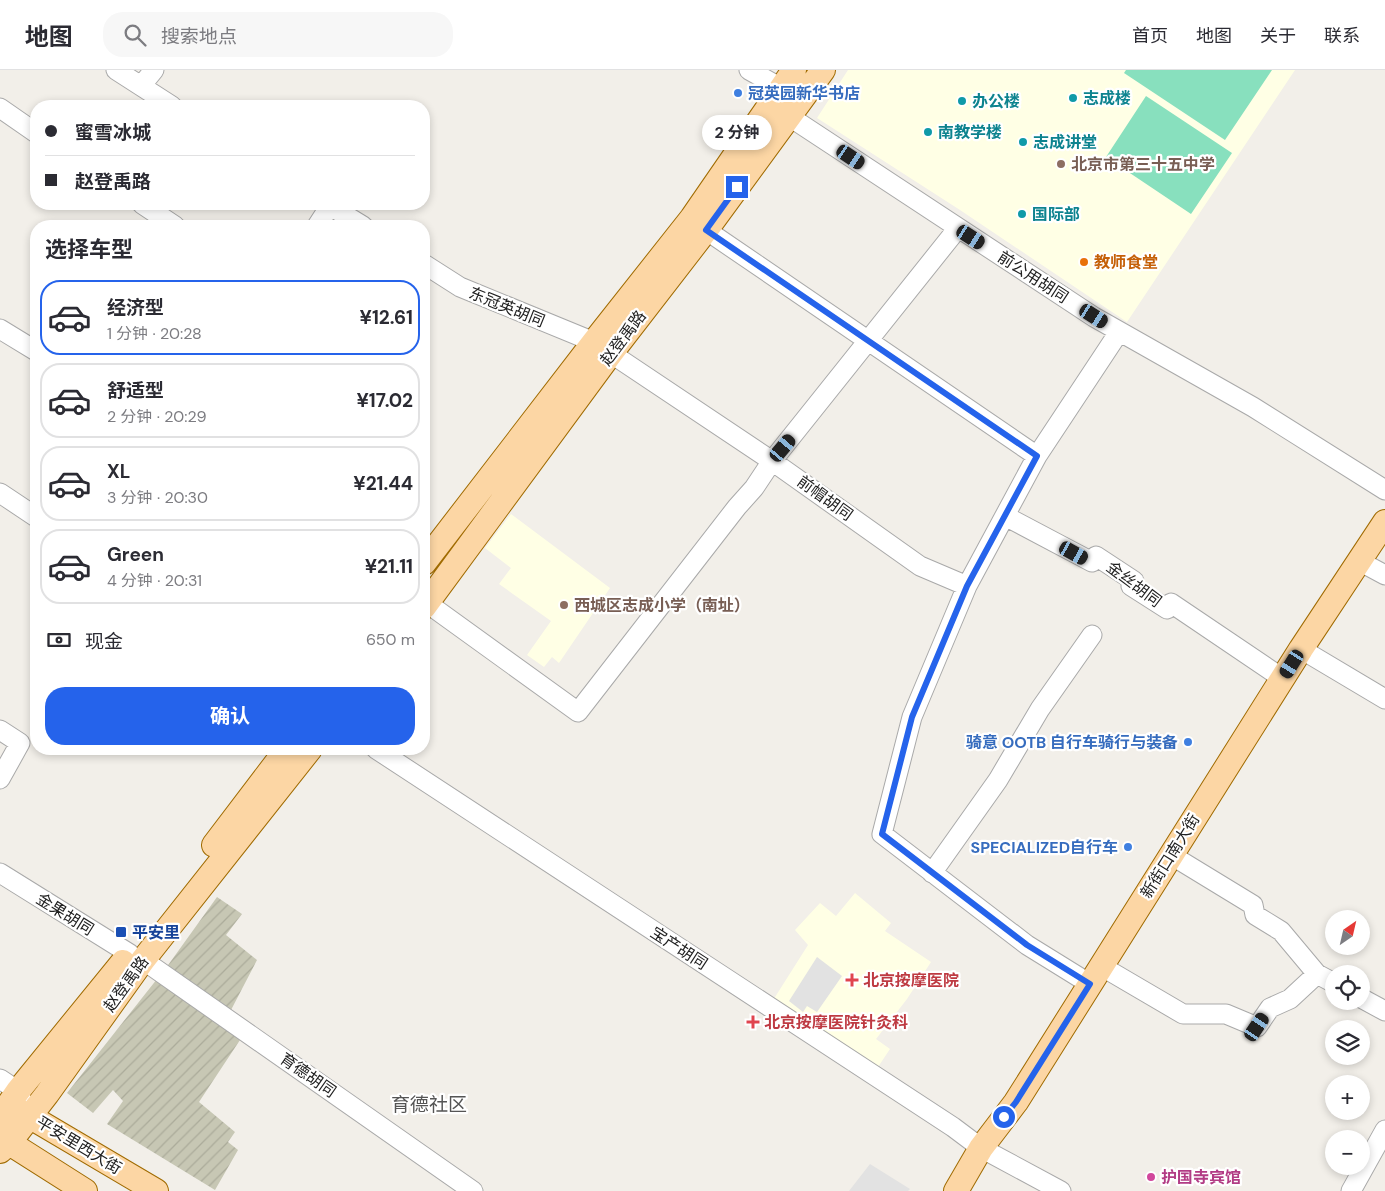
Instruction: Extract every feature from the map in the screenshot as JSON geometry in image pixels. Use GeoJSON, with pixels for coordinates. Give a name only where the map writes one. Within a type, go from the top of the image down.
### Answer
{"type":"FeatureCollection","features":[{"type":"Feature","properties":{"kind":"main road","name":"赵登禹路"},"geometry":{"type":"LineString","coordinates":[[430,556],[603,348],[706,230],[823,70]]}},
{"type":"Feature","properties":{"kind":"main road","name":"赵登禹路"},"geometry":{"type":"LineString","coordinates":[[430,599],[788,79]]}},
{"type":"Feature","properties":{"kind":"main road","name":"新街口南大街"},"geometry":{"type":"LineString","coordinates":[[956,1191],[981,1148],[1016,1102],[1301,648],[1385,522]]}},
{"type":"Feature","properties":{"kind":"main road","name":"赵登禹路"},"geometry":{"type":"LineString","coordinates":[[3,1144],[9,1102],[47,1094],[136,957],[283,755]]}},
{"type":"Feature","properties":{"kind":"main road","name":"赵登禹路"},"geometry":{"type":"LineString","coordinates":[[136,957],[305,755]]}},
{"type":"Feature","properties":{"kind":"main road","name":"平安里西大街"},"geometry":{"type":"LineString","coordinates":[[9,1102],[156,1191]]}},
{"type":"Feature","properties":{"kind":"main road"},"geometry":{"type":"LineString","coordinates":[[3,1144],[85,1191]]}},
{"type":"Feature","properties":{"kind":"street"},"geometry":{"type":"LineString","coordinates":[[116,70],[163,100]]}},
{"type":"Feature","properties":{"kind":"street"},"geometry":{"type":"LineString","coordinates":[[141,86],[154,70]]}},
{"type":"Feature","properties":{"kind":"street"},"geometry":{"type":"LineString","coordinates":[[749,70],[788,79]]}},
{"type":"Feature","properties":{"kind":"street"},"geometry":{"type":"LineString","coordinates":[[0,108],[30,129]]}},
{"type":"Feature","properties":{"kind":"street","name":"前公用胡同"},"geometry":{"type":"LineString","coordinates":[[790,117],[1119,332],[1253,407],[1385,490]]}},
{"type":"Feature","properties":{"kind":"street"},"geometry":{"type":"LineString","coordinates":[[151,210],[166,220]]}},
{"type":"Feature","properties":{"kind":"street"},"geometry":{"type":"LineString","coordinates":[[336,210],[353,220]]}},
{"type":"Feature","properties":{"kind":"street"},"geometry":{"type":"LineString","coordinates":[[430,608],[578,712],[737,507],[754,488],[772,460],[958,228]]}},
{"type":"Feature","properties":{"kind":"street"},"geometry":{"type":"LineString","coordinates":[[706,230],[1037,456]]}},
{"type":"Feature","properties":{"kind":"street","name":"东冠英胡同"},"geometry":{"type":"LineString","coordinates":[[430,268],[460,287],[603,348]]}},
{"type":"Feature","properties":{"kind":"street"},"geometry":{"type":"LineString","coordinates":[[0,329],[30,347]]}},
{"type":"Feature","properties":{"kind":"street"},"geometry":{"type":"LineString","coordinates":[[1119,332],[1037,456],[967,586],[912,717],[882,834],[1027,945],[1183,1014],[1226,1014],[1257,1027],[1270,1008],[1290,999],[1317,974]]}},
{"type":"Feature","properties":{"kind":"street","name":"前帽胡同"},"geometry":{"type":"LineString","coordinates":[[603,348],[772,460],[920,566],[967,586]]}},
{"type":"Feature","properties":{"kind":"street"},"geometry":{"type":"LineString","coordinates":[[0,493],[30,514]]}},
{"type":"Feature","properties":{"kind":"street","name":"金丝胡同"},"geometry":{"type":"LineString","coordinates":[[1005,516],[1092,562],[1096,556],[1134,581],[1131,586],[1168,609],[1171,603],[1282,678]]}},
{"type":"Feature","properties":{"kind":"street"},"geometry":{"type":"LineString","coordinates":[[1359,561],[1385,576]]}},
{"type":"Feature","properties":{"kind":"street"},"geometry":{"type":"LineString","coordinates":[[932,873],[998,780],[1040,709],[1092,635]]}},
{"type":"Feature","properties":{"kind":"street"},"geometry":{"type":"LineString","coordinates":[[1301,648],[1385,699]]}},
{"type":"Feature","properties":{"kind":"street"},"geometry":{"type":"LineString","coordinates":[[0,730],[20,743],[0,779]]}},
{"type":"Feature","properties":{"kind":"street","name":"宝产胡同"},"geometry":{"type":"LineString","coordinates":[[385,755],[953,1127],[981,1148],[1061,1191]]}},
{"type":"Feature","properties":{"kind":"street"},"geometry":{"type":"LineString","coordinates":[[1171,854],[1254,905],[1255,915],[1281,931],[1317,974],[1325,978]]}},
{"type":"Feature","properties":{"kind":"street","name":"金果胡同"},"geometry":{"type":"LineString","coordinates":[[0,873],[136,957]]}},
{"type":"Feature","properties":{"kind":"street","name":"育德胡同"},"geometry":{"type":"LineString","coordinates":[[136,957],[473,1191]]}},
{"type":"Feature","properties":{"kind":"street"},"geometry":{"type":"LineString","coordinates":[[1370,1003],[1385,1011]]}},
{"type":"Feature","properties":{"kind":"street"},"geometry":{"type":"LineString","coordinates":[[1352,1191],[1385,1130]]}},
{"type":"Feature","properties":{"kind":"shaded area","name":"北京市第三十五中学"},"geometry":{"type":"Polygon","coordinates":[[[848,70],[1295,70],[1127,322],[960,210],[817,118],[848,70]]]}},
{"type":"Feature","properties":{"kind":"shaded area","name":"西城区志成小学（南址）"},"geometry":{"type":"Polygon","coordinates":[[[511,514],[610,588],[559,663],[552,657],[544,667],[527,655],[551,621],[499,584],[511,568],[485,548],[511,514]]]}},
{"type":"Feature","properties":{"kind":"shaded area","name":"北京按摩医院"},"geometry":{"type":"Polygon","coordinates":[[[855,893],[891,923],[885,931],[931,962],[907,999],[876,1039],[890,1049],[874,1073],[770,1005],[808,945],[795,930],[820,903],[836,916],[855,893]]]}},
{"type":"Feature","properties":{"kind":"shaded area"},"geometry":{"type":"Polygon","coordinates":[[[217,897],[242,914],[226,935],[257,960],[231,1010],[166,968],[217,897]]]}},
{"type":"Feature","properties":{"kind":"shaded area"},"geometry":{"type":"Polygon","coordinates":[[[817,957],[842,976],[817,1012],[807,1006],[803,1012],[789,1001],[817,957]]]}},
{"type":"Feature","properties":{"kind":"shaded area"},"geometry":{"type":"Polygon","coordinates":[[[157,979],[240,1040],[199,1102],[235,1132],[228,1142],[238,1150],[215,1190],[107,1124],[123,1101],[113,1090],[93,1113],[67,1093],[157,979]]]}},
{"type":"Feature","properties":{"kind":"shaded area"},"geometry":{"type":"Polygon","coordinates":[[[870,1164],[910,1189],[908,1191],[849,1191],[870,1164]]]}},
{"type":"Feature","properties":{"kind":"green space"},"geometry":{"type":"Polygon","coordinates":[[[1126,70],[1272,70],[1225,140],[1124,73],[1126,70]]]}},
{"type":"Feature","properties":{"kind":"green space"},"geometry":{"type":"Polygon","coordinates":[[[1146,96],[1232,153],[1191,214],[1106,157],[1146,96]]]}},
{"type":"Feature","properties":{"kind":"place","name":"冠英园新华书店"},"geometry":{"type":"Point","coordinates":[738,93]}},
{"type":"Feature","properties":{"kind":"place","name":"志成楼"},"geometry":{"type":"Point","coordinates":[1073,98]}},
{"type":"Feature","properties":{"kind":"place","name":"办公楼"},"geometry":{"type":"Point","coordinates":[962,101]}},
{"type":"Feature","properties":{"kind":"place","name":"南教学楼"},"geometry":{"type":"Point","coordinates":[928,132]}},
{"type":"Feature","properties":{"kind":"place","name":"志成讲堂"},"geometry":{"type":"Point","coordinates":[1023,142]}},
{"type":"Feature","properties":{"kind":"place","name":"北京市第三十五中学"},"geometry":{"type":"Point","coordinates":[1061,164]}},
{"type":"Feature","properties":{"kind":"place","name":"国际部"},"geometry":{"type":"Point","coordinates":[1022,214]}},
{"type":"Feature","properties":{"kind":"place","name":"教师食堂"},"geometry":{"type":"Point","coordinates":[1084,262]}},
{"type":"Feature","properties":{"kind":"place","name":"西城区志成小学（南址）"},"geometry":{"type":"Point","coordinates":[564,605]}},
{"type":"Feature","properties":{"kind":"place","name":"骑意 OOTB 自行车骑行与装备"},"geometry":{"type":"Point","coordinates":[1188,742]}},
{"type":"Feature","properties":{"kind":"place","name":"SPECIALIZED自行车"},"geometry":{"type":"Point","coordinates":[1128,847]}},
{"type":"Feature","properties":{"kind":"place","name":"平安里"},"geometry":{"type":"Point","coordinates":[121,932]}},
{"type":"Feature","properties":{"kind":"place","name":"北京按摩医院"},"geometry":{"type":"Point","coordinates":[852,980]}},
{"type":"Feature","properties":{"kind":"place","name":"北京按摩医院针灸科"},"geometry":{"type":"Point","coordinates":[753,1022]}},
{"type":"Feature","properties":{"kind":"place","name":"护国寺宾馆"},"geometry":{"type":"Point","coordinates":[1151,1177]}},
{"type":"Feature","properties":{"kind":"district","name":"育德社区"},"geometry":{"type":"Point","coordinates":[429,1104]}},
{"type":"Feature","properties":{"kind":"route"},"geometry":{"type":"LineString","coordinates":[[737,187],[706,230],[1037,456],[967,586],[912,717],[882,834],[1027,945],[1090,984],[1016,1102],[1004,1117]]}}]}
